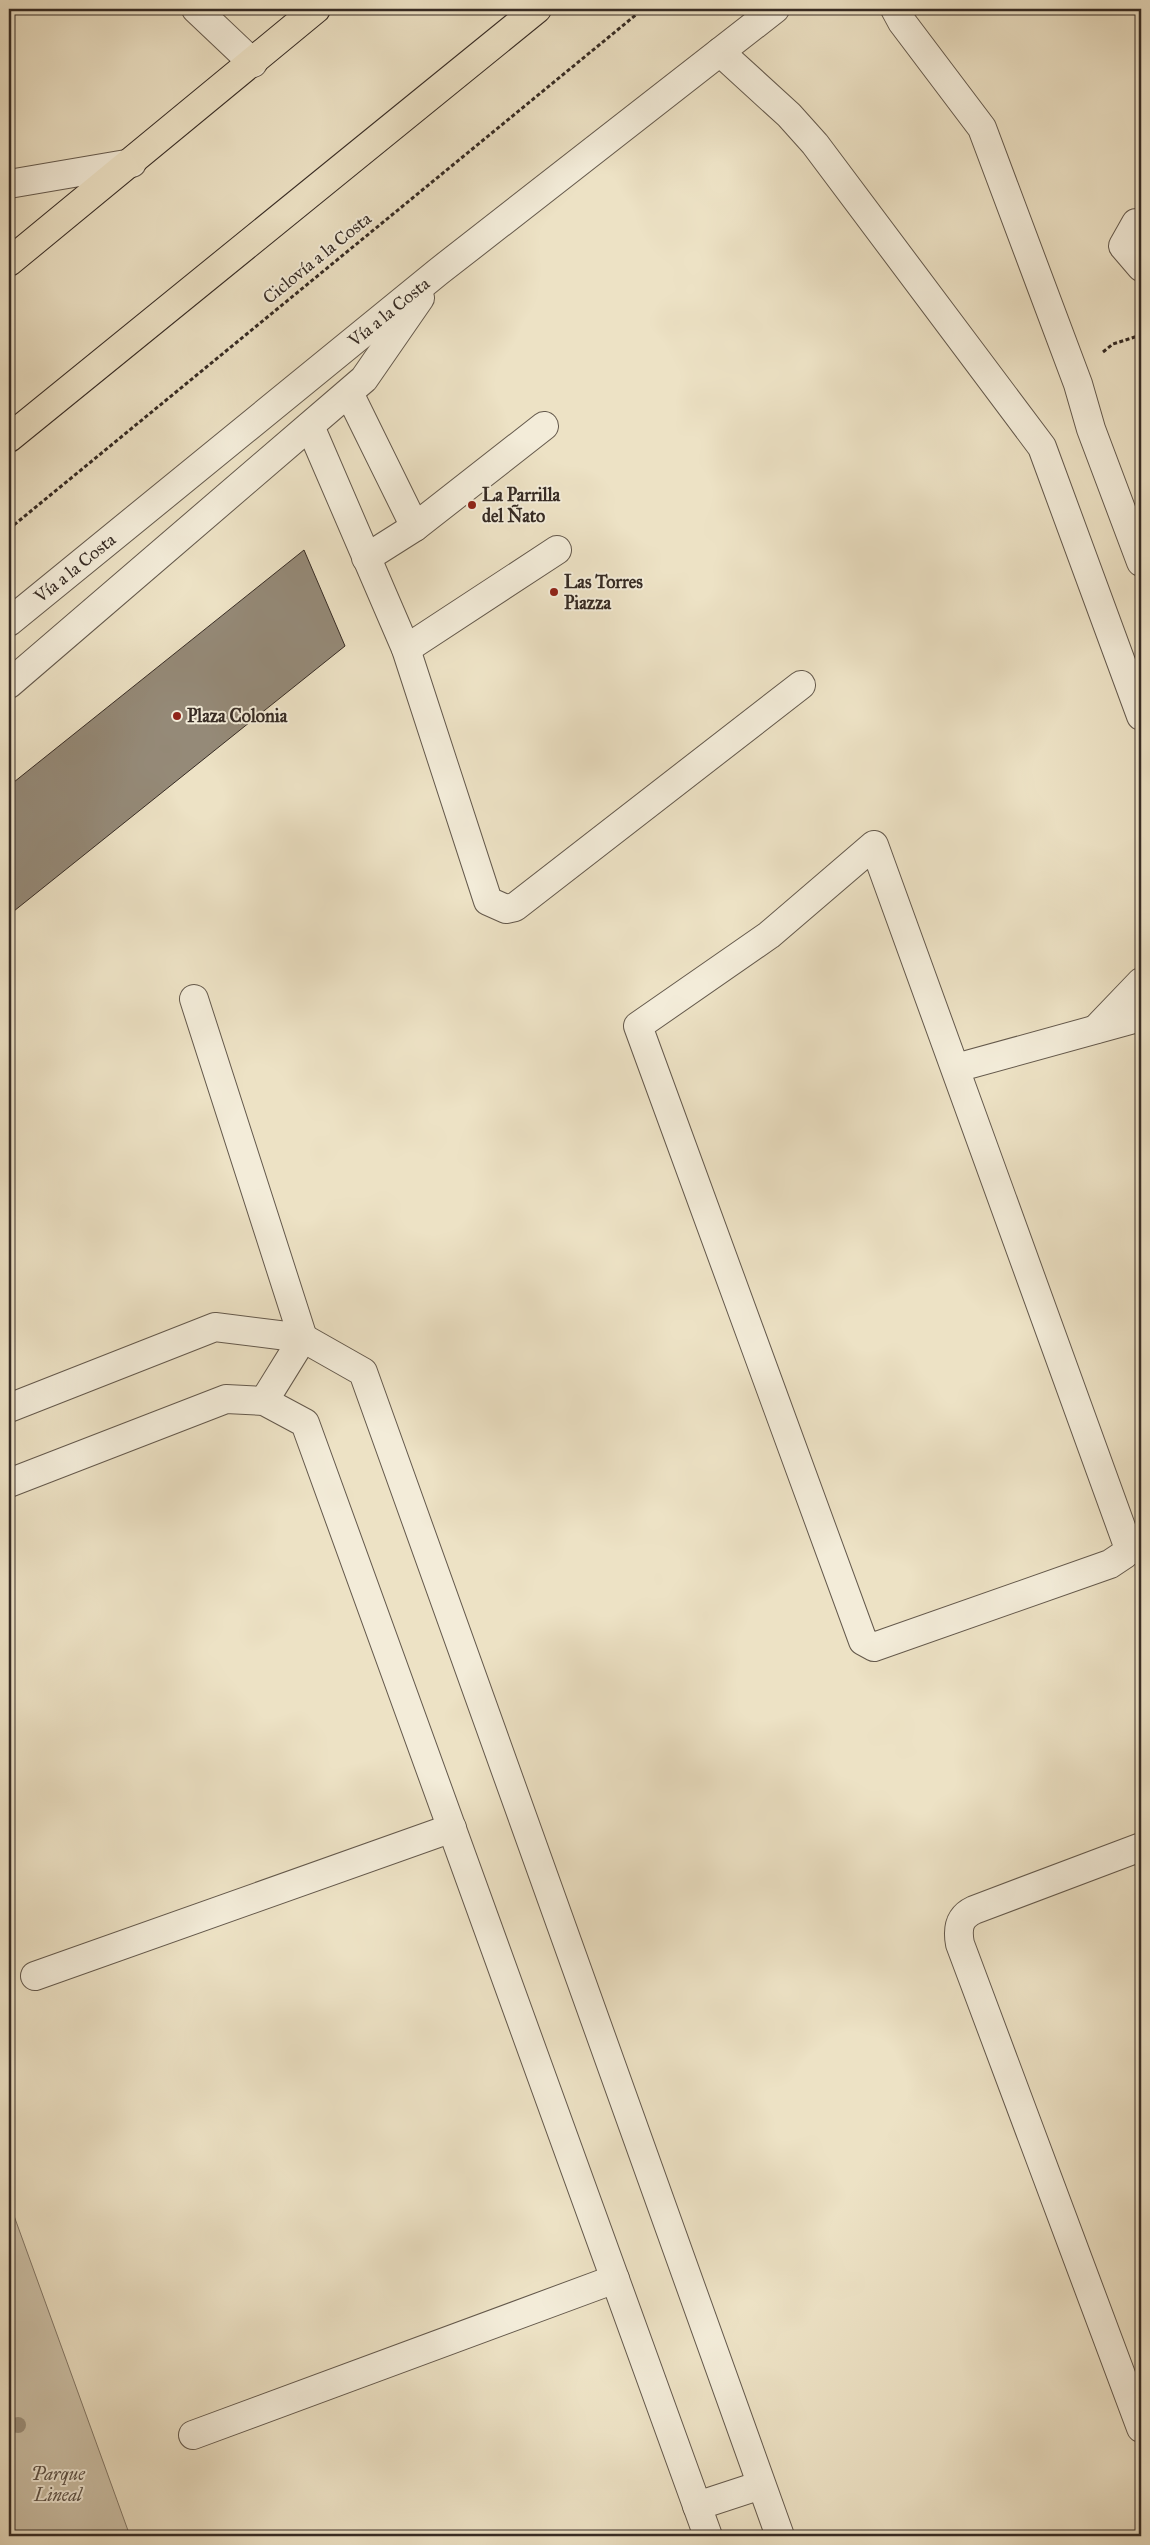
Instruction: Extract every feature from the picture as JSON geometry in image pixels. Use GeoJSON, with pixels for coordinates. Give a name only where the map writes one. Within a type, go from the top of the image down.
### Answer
{"type":"FeatureCollection","features":[{"type":"Feature","properties":{"kind":"highway"},"geometry":{"type":"LineString","coordinates":[[9,262],[132,163],[316,9]]}},
{"type":"Feature","properties":{"kind":"highway"},"geometry":{"type":"LineString","coordinates":[[9,438],[536,9]]}},
{"type":"Feature","properties":{"kind":"street"},"geometry":{"type":"LineString","coordinates":[[196,9],[253,63]]}},
{"type":"Feature","properties":{"kind":"street","name":"Vía a la Costa"},"geometry":{"type":"LineString","coordinates":[[9,622],[438,272],[774,9]]}},
{"type":"Feature","properties":{"kind":"street"},"geometry":{"type":"LineString","coordinates":[[895,9],[902,22],[982,128],[1078,384],[1092,429],[1141,562]]}},
{"type":"Feature","properties":{"kind":"street"},"geometry":{"type":"LineString","coordinates":[[720,52],[789,115],[815,144],[1042,447],[1141,716]]}},
{"type":"Feature","properties":{"kind":"street"},"geometry":{"type":"LineString","coordinates":[[9,184],[132,163]]}},
{"type":"Feature","properties":{"kind":"street"},"geometry":{"type":"LineString","coordinates":[[1136,223],[1123,246],[1141,267]]}},
{"type":"Feature","properties":{"kind":"street"},"geometry":{"type":"LineString","coordinates":[[9,684],[364,379],[438,272]]}},
{"type":"Feature","properties":{"kind":"street"},"geometry":{"type":"LineString","coordinates":[[349,393],[415,527]]}},
{"type":"Feature","properties":{"kind":"street"},"geometry":{"type":"LineString","coordinates":[[310,426],[406,649],[488,901],[506,909],[516,907],[534,895],[801,685]]}},
{"type":"Feature","properties":{"kind":"street"},"geometry":{"type":"LineString","coordinates":[[366,558],[415,527],[544,426]]}},
{"type":"Feature","properties":{"kind":"street"},"geometry":{"type":"LineString","coordinates":[[406,649],[557,550]]}},
{"type":"Feature","properties":{"kind":"street"},"geometry":{"type":"LineString","coordinates":[[874,845],[956,1068],[1128,1546],[1125,1554],[1110,1564],[874,1647],[863,1641],[638,1026],[769,935],[874,845]]}},
{"type":"Feature","properties":{"kind":"street"},"geometry":{"type":"LineString","coordinates":[[1095,1030],[1141,982]]}},
{"type":"Feature","properties":{"kind":"street"},"geometry":{"type":"LineString","coordinates":[[194,1000],[303,1338],[264,1401]]}},
{"type":"Feature","properties":{"kind":"street"},"geometry":{"type":"LineString","coordinates":[[956,1068],[1141,1017]]}},
{"type":"Feature","properties":{"kind":"street"},"geometry":{"type":"LineString","coordinates":[[9,1408],[215,1327],[303,1338],[363,1372],[780,2536]]}},
{"type":"Feature","properties":{"kind":"street"},"geometry":{"type":"LineString","coordinates":[[9,1483],[226,1399],[264,1401],[305,1424],[708,2536]]}},
{"type":"Feature","properties":{"kind":"street"},"geometry":{"type":"LineString","coordinates":[[35,1976],[452,1828]]}},
{"type":"Feature","properties":{"kind":"street"},"geometry":{"type":"LineString","coordinates":[[1141,1847],[974,1910],[962,1918],[958,1932],[960,1944],[1141,2428]]}},
{"type":"Feature","properties":{"kind":"street"},"geometry":{"type":"LineString","coordinates":[[193,2435],[615,2279]]}},
{"type":"Feature","properties":{"kind":"street"},"geometry":{"type":"LineString","coordinates":[[697,2506],[761,2485]]}},
{"type":"Feature","properties":{"kind":"path","name":"Ciclovía a la Costa"},"geometry":{"type":"LineString","coordinates":[[9,529],[643,9]]}},
{"type":"Feature","properties":{"kind":"green space","name":"Parque Lineal"},"geometry":{"type":"Polygon","coordinates":[[[9,2202],[130,2536],[9,2536],[9,2202]]]}},
{"type":"Feature","properties":{"kind":"building","name":"Plaza Colonia"},"geometry":{"type":"Polygon","coordinates":[[[304,550],[345,646],[9,915],[9,786],[304,550]]]}},
{"type":"Feature","properties":{"kind":"place","name":"La Parrilla del Ñato"},"geometry":{"type":"Point","coordinates":[472,505]}},
{"type":"Feature","properties":{"kind":"place","name":"Las Torres Piazza"},"geometry":{"type":"Point","coordinates":[554,592]}},
{"type":"Feature","properties":{"kind":"place","name":"Plaza Colonia"},"geometry":{"type":"Point","coordinates":[177,716]}}]}
